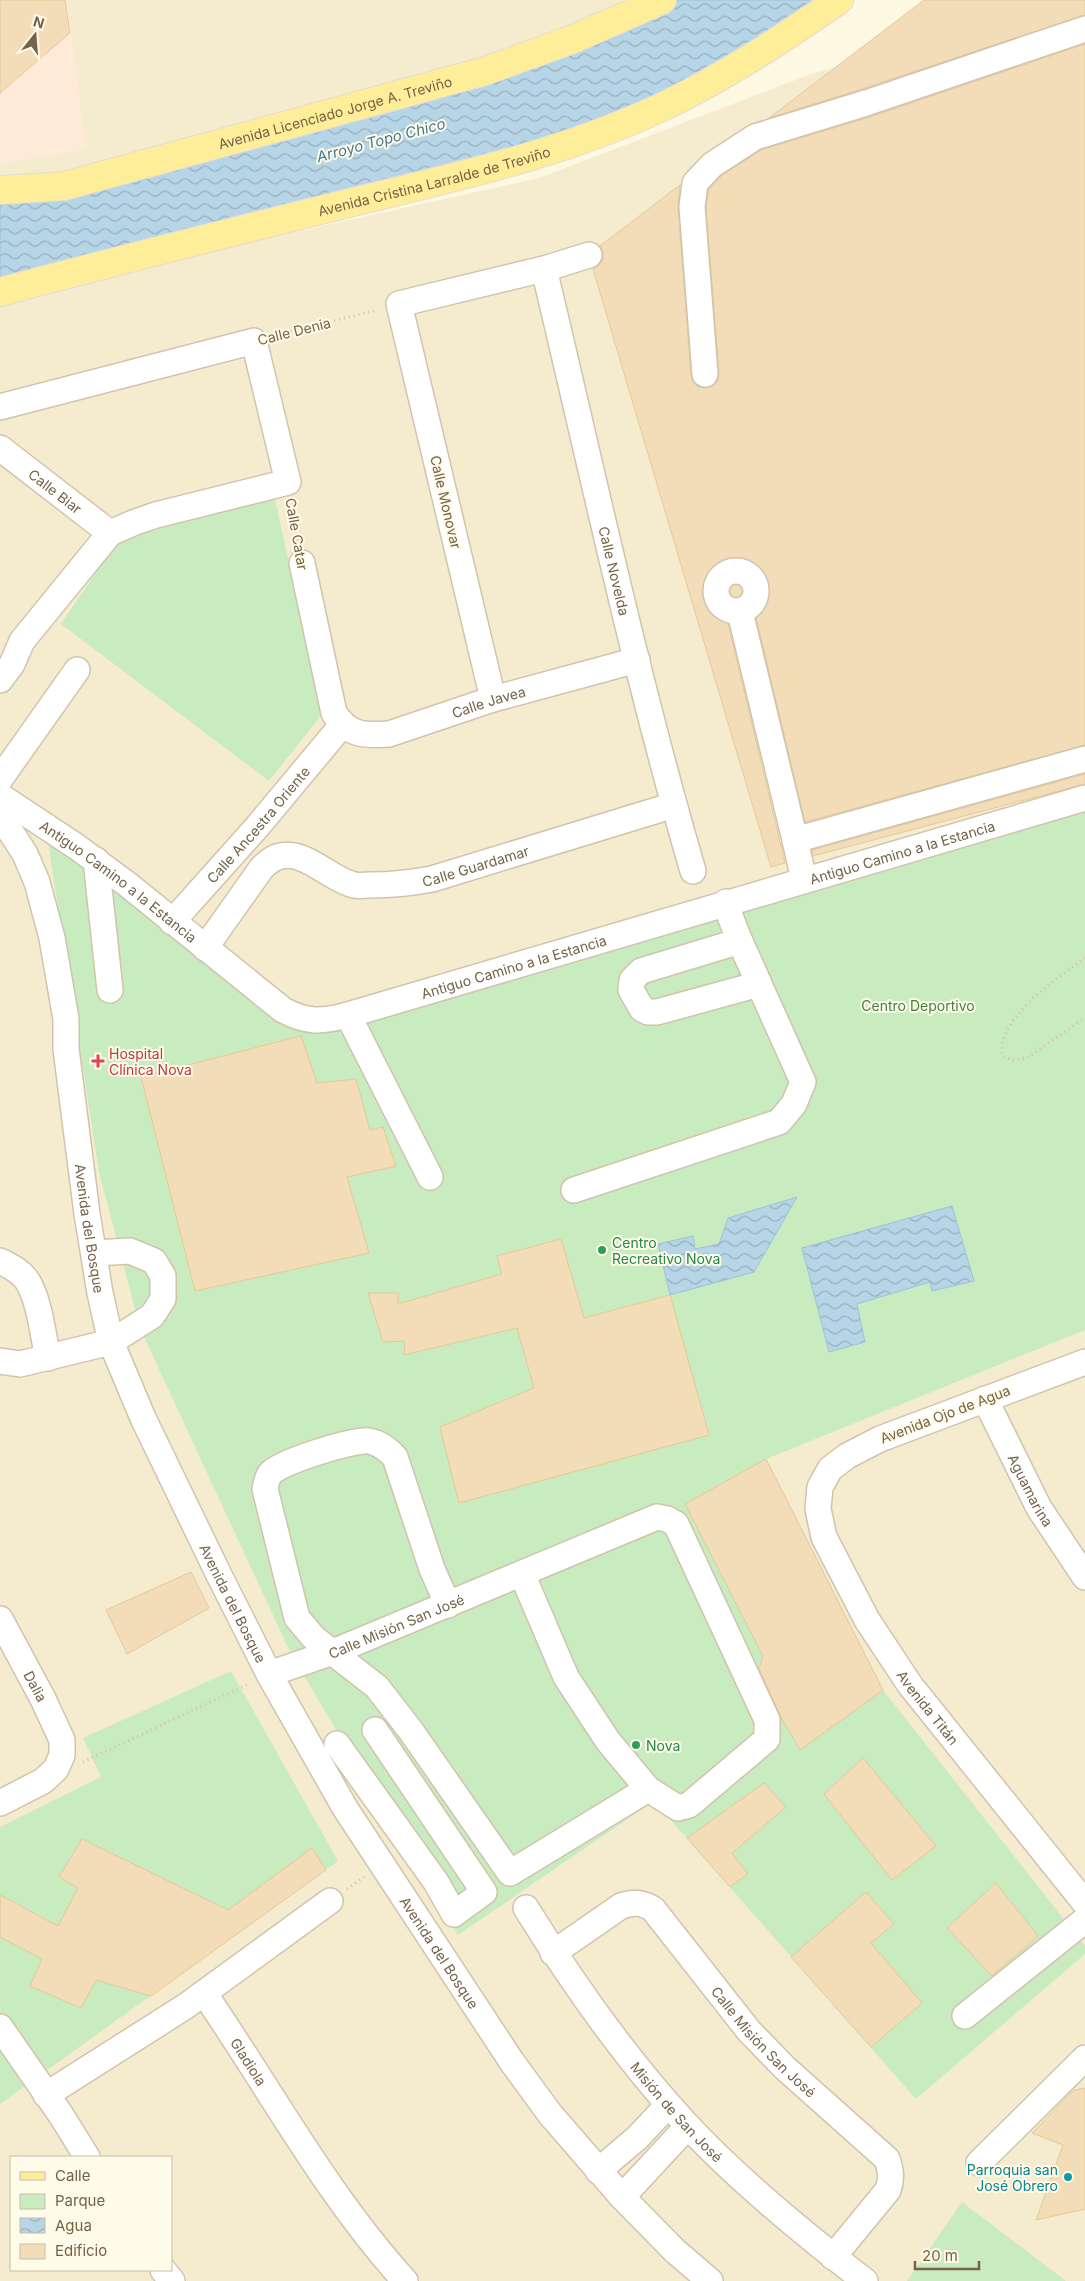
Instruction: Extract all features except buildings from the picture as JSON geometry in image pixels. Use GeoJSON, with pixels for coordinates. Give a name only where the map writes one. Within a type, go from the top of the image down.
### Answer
{"type":"FeatureCollection","features":[{"type":"Feature","properties":{"kind":"main road","name":"Avenida Licenciado Jorge A. Treviño"},"geometry":{"type":"LineString","coordinates":[[0,190],[64,186],[485,71],[573,39],[662,0]]}},
{"type":"Feature","properties":{"kind":"main road","name":"Avenida Cristina Larralde de Treviño"},"geometry":{"type":"LineString","coordinates":[[0,292],[137,256],[495,168],[593,136],[662,107],[738,67],[839,0]]}},
{"type":"Feature","properties":{"kind":"main road"},"geometry":{"type":"LineString","coordinates":[[0,204],[64,186]]}},
{"type":"Feature","properties":{"kind":"street"},"geometry":{"type":"LineString","coordinates":[[705,374],[692,207],[694,183],[712,165],[755,137],[866,103],[1085,29]]}},
{"type":"Feature","properties":{"kind":"street"},"geometry":{"type":"LineString","coordinates":[[399,304],[544,269],[589,255]]}},
{"type":"Feature","properties":{"kind":"street","name":"Calle Novelda"},"geometry":{"type":"LineString","coordinates":[[544,269],[637,660],[693,871]]}},
{"type":"Feature","properties":{"kind":"street","name":"Calle Monovar"},"geometry":{"type":"LineString","coordinates":[[399,304],[493,700]]}},
{"type":"Feature","properties":{"kind":"street","name":"Calle Denia"},"geometry":{"type":"LineString","coordinates":[[0,406],[254,341]]}},
{"type":"Feature","properties":{"kind":"street","name":"Calle Catar"},"geometry":{"type":"LineString","coordinates":[[254,341],[288,482]]}},
{"type":"Feature","properties":{"kind":"street","name":"Calle Biar"},"geometry":{"type":"LineString","coordinates":[[0,448],[110,533]]}},
{"type":"Feature","properties":{"kind":"street"},"geometry":{"type":"LineString","coordinates":[[7,657],[110,533],[156,515],[288,482]]}},
{"type":"Feature","properties":{"kind":"street","name":"Calle Catar"},"geometry":{"type":"LineString","coordinates":[[302,563],[330,699],[334,713],[342,725]]}},
{"type":"Feature","properties":{"kind":"street"},"geometry":{"type":"LineString","coordinates":[[740,612],[804,880]]}},
{"type":"Feature","properties":{"kind":"street","name":"Calle Javea"},"geometry":{"type":"LineString","coordinates":[[342,725],[358,734],[372,736],[389,734],[493,700],[637,660]]}},
{"type":"Feature","properties":{"kind":"street"},"geometry":{"type":"LineString","coordinates":[[0,779],[77,670]]}},
{"type":"Feature","properties":{"kind":"street","name":"Calle Ancestra Oriente"},"geometry":{"type":"LineString","coordinates":[[172,922],[257,827],[342,725]]}},
{"type":"Feature","properties":{"kind":"street"},"geometry":{"type":"LineString","coordinates":[[795,840],[1085,759]]}},
{"type":"Feature","properties":{"kind":"street","name":"Antiguo Camino a la Estancia"},"geometry":{"type":"LineString","coordinates":[[0,796],[96,860],[283,1010],[295,1017],[309,1021],[326,1020],[348,1015],[726,902],[1085,798]]}},
{"type":"Feature","properties":{"kind":"street","name":"Calle Guardamar"},"geometry":{"type":"LineString","coordinates":[[205,948],[261,869],[268,861],[279,856],[298,856],[354,885],[403,884],[432,879],[674,805]]}},
{"type":"Feature","properties":{"kind":"street","name":"Avenida del Bosque"},"geometry":{"type":"LineString","coordinates":[[0,815],[25,854],[37,882],[52,938],[64,1010],[66,1049],[73,1107],[94,1253],[112,1342],[165,1463],[270,1674],[313,1752],[382,1864],[512,2062],[550,2114],[598,2171],[675,2250],[710,2281]]}},
{"type":"Feature","properties":{"kind":"street"},"geometry":{"type":"LineString","coordinates":[[96,860],[110,990]]}},
{"type":"Feature","properties":{"kind":"street"},"geometry":{"type":"LineString","coordinates":[[574,1190],[779,1122],[794,1104],[803,1082],[729,916],[726,902]]}},
{"type":"Feature","properties":{"kind":"street"},"geometry":{"type":"LineString","coordinates":[[740,941],[641,971],[632,980],[631,990],[642,1009],[648,1012],[657,1012],[760,984]]}},
{"type":"Feature","properties":{"kind":"street"},"geometry":{"type":"LineString","coordinates":[[348,1015],[430,1177]]}},
{"type":"Feature","properties":{"kind":"street"},"geometry":{"type":"LineString","coordinates":[[0,1360],[20,1364],[112,1342],[152,1316],[163,1299],[163,1276],[154,1260],[130,1251],[94,1253]]}},
{"type":"Feature","properties":{"kind":"street"},"geometry":{"type":"LineString","coordinates":[[0,1261],[16,1268],[33,1291],[48,1358]]}},
{"type":"Feature","properties":{"kind":"street","name":"Avenida Ojo de Agua"},"geometry":{"type":"LineString","coordinates":[[820,1487],[830,1469],[847,1456],[880,1439],[1085,1362]]}},
{"type":"Feature","properties":{"kind":"street","name":"Aguamarina"},"geometry":{"type":"LineString","coordinates":[[985,1399],[1039,1508],[1085,1577]]}},
{"type":"Feature","properties":{"kind":"street"},"geometry":{"type":"LineString","coordinates":[[448,1605],[432,1569],[395,1457],[385,1447],[370,1441],[355,1440],[284,1464],[270,1473],[265,1489],[296,1618],[314,1638],[377,1687],[510,1873]]}},
{"type":"Feature","properties":{"kind":"street","name":"Avenida Titán"},"geometry":{"type":"LineString","coordinates":[[820,1487],[818,1509],[824,1537],[867,1620],[910,1685],[1085,1903]]}},
{"type":"Feature","properties":{"kind":"street","name":"Calle Misión San José"},"geometry":{"type":"LineString","coordinates":[[270,1674],[333,1652],[657,1517],[667,1519],[676,1524],[767,1720],[767,1739],[690,1805],[678,1808],[648,1789],[608,1741],[566,1676],[522,1574]]}},
{"type":"Feature","properties":{"kind":"street","name":"Dalia"},"geometry":{"type":"LineString","coordinates":[[0,1619],[55,1724],[70,1760]]}},
{"type":"Feature","properties":{"kind":"street"},"geometry":{"type":"LineString","coordinates":[[313,1752],[375,1730],[401,1718]]}},
{"type":"Feature","properties":{"kind":"street"},"geometry":{"type":"LineString","coordinates":[[375,1730],[484,1892]]}},
{"type":"Feature","properties":{"kind":"street"},"geometry":{"type":"LineString","coordinates":[[337,1744],[436,1882],[454,1914],[510,1873],[648,1789]]}},
{"type":"Feature","properties":{"kind":"street"},"geometry":{"type":"LineString","coordinates":[[0,1803],[43,1781],[70,1760]]}},
{"type":"Feature","properties":{"kind":"street"},"geometry":{"type":"LineString","coordinates":[[46,2095],[204,1993],[330,1901]]}},
{"type":"Feature","properties":{"kind":"street","name":"Calle Misión San José"},"geometry":{"type":"LineString","coordinates":[[553,1953],[621,1906],[632,1902],[643,1903],[653,1909],[749,2031],[785,2068],[888,2159],[891,2175],[888,2190],[833,2257]]}},
{"type":"Feature","properties":{"kind":"street","name":"Misión de San José"},"geometry":{"type":"LineString","coordinates":[[526,1908],[553,1953],[627,2056],[668,2105],[734,2171],[833,2257],[865,2281]]}},
{"type":"Feature","properties":{"kind":"street"},"geometry":{"type":"LineString","coordinates":[[965,2016],[1085,1920]]}},
{"type":"Feature","properties":{"kind":"street","name":"Gladiola"},"geometry":{"type":"LineString","coordinates":[[204,1993],[325,2179],[386,2260],[405,2281]]}},
{"type":"Feature","properties":{"kind":"street"},"geometry":{"type":"LineString","coordinates":[[0,2027],[86,2156]]}},
{"type":"Feature","properties":{"kind":"street"},"geometry":{"type":"LineString","coordinates":[[979,2163],[1085,2058]]}},
{"type":"Feature","properties":{"kind":"street"},"geometry":{"type":"LineString","coordinates":[[598,2171],[637,2138],[668,2105]]}},
{"type":"Feature","properties":{"kind":"street"},"geometry":{"type":"LineString","coordinates":[[622,2197],[688,2126]]}},
{"type":"Feature","properties":{"kind":"street"},"geometry":{"type":"LineString","coordinates":[[164,2271],[172,2281]]}},
{"type":"Feature","properties":{"kind":"path","name":"Calle Denia"},"geometry":{"type":"LineString","coordinates":[[254,341],[399,304]]}},
{"type":"Feature","properties":{"kind":"path","name":"Calle Catar"},"geometry":{"type":"LineString","coordinates":[[288,482],[302,563]]}},
{"type":"Feature","properties":{"kind":"path"},"geometry":{"type":"LineString","coordinates":[[1085,958],[1019,1011],[1002,1036],[1000,1048],[1003,1057],[1014,1060],[1027,1058],[1085,1018]]}},
{"type":"Feature","properties":{"kind":"path"},"geometry":{"type":"LineString","coordinates":[[70,1760],[270,1674]]}},
{"type":"Feature","properties":{"kind":"path"},"geometry":{"type":"LineString","coordinates":[[330,1901],[382,1864]]}},
{"type":"Feature","properties":{"kind":"shaded area"},"geometry":{"type":"Polygon","coordinates":[[[0,0],[676,0],[0,207],[0,0]]]}},
{"type":"Feature","properties":{"kind":"shaded area"},"geometry":{"type":"Polygon","coordinates":[[[0,0],[67,0],[86,149],[0,164],[0,0]]]}},
{"type":"Feature","properties":{"kind":"shaded area"},"geometry":{"type":"Polygon","coordinates":[[[1085,0],[1085,2281],[0,2281],[0,297],[539,178],[814,73],[1085,0]]]}},
{"type":"Feature","properties":{"kind":"green space"},"geometry":{"type":"Polygon","coordinates":[[[273,490],[322,714],[269,781],[61,624],[115,544],[273,490]]]}},
{"type":"Feature","properties":{"kind":"green space","name":"Centro Recreativo Nova"},"geometry":{"type":"Polygon","coordinates":[[[1085,811],[1085,1330],[766,1459],[883,1690],[1085,1946],[1085,1954],[916,2099],[654,1801],[458,1935],[290,1652],[140,1328],[99,1172],[48,842],[311,1034],[1085,811]]]}},
{"type":"Feature","properties":{"kind":"green space"},"geometry":{"type":"Polygon","coordinates":[[[231,1671],[338,1861],[0,2104],[0,1827],[101,1777],[83,1738],[231,1671]]]}},
{"type":"Feature","properties":{"kind":"green space"},"geometry":{"type":"Polygon","coordinates":[[[962,2202],[1066,2281],[907,2281],[962,2202]]]}},
{"type":"Feature","properties":{"kind":"water","name":"Arroyo Topo Chico"},"geometry":{"type":"Polygon","coordinates":[[[661,0],[839,0],[662,107],[0,292],[0,202],[364,106],[661,0]]]}},
{"type":"Feature","properties":{"kind":"water"},"geometry":{"type":"Polygon","coordinates":[[[797,1197],[754,1272],[670,1295],[658,1244],[693,1236],[695,1249],[719,1244],[728,1218],[797,1197]]]}},
{"type":"Feature","properties":{"kind":"water"},"geometry":{"type":"Polygon","coordinates":[[[952,1206],[974,1281],[932,1291],[930,1282],[857,1304],[865,1342],[829,1352],[802,1248],[952,1206]]]}},
{"type":"Feature","properties":{"kind":"place","name":"Hospital Clínica Nova"},"geometry":{"type":"Point","coordinates":[98,1061]}},
{"type":"Feature","properties":{"kind":"place","name":"Centro Recreativo Nova"},"geometry":{"type":"Point","coordinates":[602,1250]}},
{"type":"Feature","properties":{"kind":"place","name":"Nova"},"geometry":{"type":"Point","coordinates":[636,1745]}},
{"type":"Feature","properties":{"kind":"place","name":"Parroquia san José Obrero"},"geometry":{"type":"Point","coordinates":[1068,2177]}},
{"type":"Feature","properties":{"kind":"park label","name":"Centro Deportivo"},"geometry":{"type":"Point","coordinates":[918,1005]}}]}
